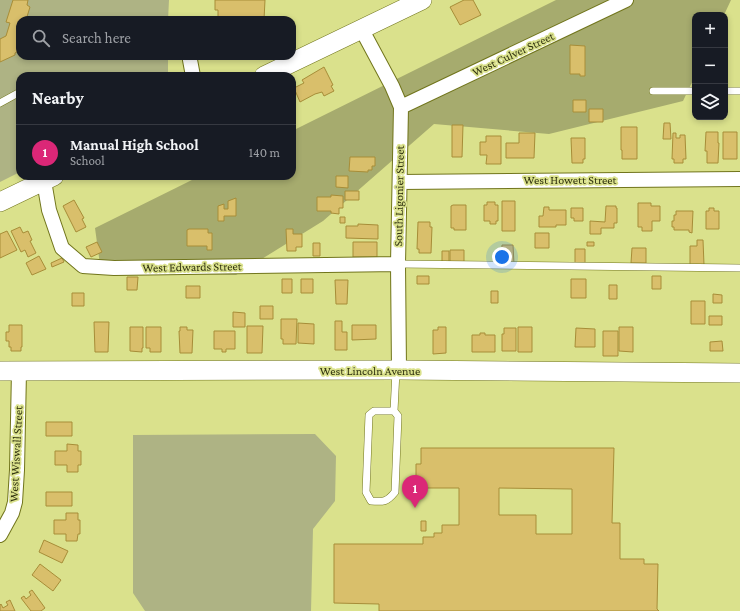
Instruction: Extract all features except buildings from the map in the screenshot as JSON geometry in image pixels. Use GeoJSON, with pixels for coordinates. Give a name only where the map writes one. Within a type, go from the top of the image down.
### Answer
{"type":"FeatureCollection","features":[{"type":"Feature","properties":{"kind":"main road"},"geometry":{"type":"LineString","coordinates":[[273,72],[422,0]]}},
{"type":"Feature","properties":{"kind":"main road"},"geometry":{"type":"LineString","coordinates":[[0,202],[45,180]]}},
{"type":"Feature","properties":{"kind":"main road","name":"West Lincoln Avenue"},"geometry":{"type":"LineString","coordinates":[[9,371],[397,370],[740,373]]}},
{"type":"Feature","properties":{"kind":"street","name":"West Culver Street"},"geometry":{"type":"LineString","coordinates":[[401,107],[626,0]]}},
{"type":"Feature","properties":{"kind":"street","name":"South Ligonier Street"},"geometry":{"type":"LineString","coordinates":[[362,30],[392,86],[401,107],[397,370]]}},
{"type":"Feature","properties":{"kind":"street"},"geometry":{"type":"LineString","coordinates":[[190,60],[192,72]]}},
{"type":"Feature","properties":{"kind":"street","name":"West Howett Street"},"geometry":{"type":"LineString","coordinates":[[400,182],[740,178]]}},
{"type":"Feature","properties":{"kind":"street","name":"West Edwards Street"},"geometry":{"type":"LineString","coordinates":[[49,180],[49,210],[62,248],[83,266],[114,268],[398,264]]}},
{"type":"Feature","properties":{"kind":"street","name":"West Wiswall Street"},"geometry":{"type":"LineString","coordinates":[[0,535],[12,513],[17,470],[9,371]]}},
{"type":"Feature","properties":{"kind":"lane"},"geometry":{"type":"LineString","coordinates":[[653,91],[692,91]]}},
{"type":"Feature","properties":{"kind":"lane"},"geometry":{"type":"LineString","coordinates":[[728,91],[740,92]]}},
{"type":"Feature","properties":{"kind":"lane"},"geometry":{"type":"LineString","coordinates":[[0,103],[16,94]]}},
{"type":"Feature","properties":{"kind":"lane"},"geometry":{"type":"LineString","coordinates":[[398,264],[740,268]]}},
{"type":"Feature","properties":{"kind":"lane"},"geometry":{"type":"LineString","coordinates":[[394,411],[374,411],[369,415],[366,492],[371,501],[382,502],[389,499],[395,492],[398,416],[394,411],[397,370]]}},
{"type":"Feature","properties":{"kind":"green space"},"geometry":{"type":"Polygon","coordinates":[[[0,0],[169,0],[168,16],[16,16],[16,60],[168,60],[168,72],[16,72],[16,174],[0,182],[0,0]]]}},
{"type":"Feature","properties":{"kind":"green space"},"geometry":{"type":"Polygon","coordinates":[[[556,0],[731,0],[725,12],[692,12],[692,82],[683,101],[549,134],[434,124],[323,221],[236,275],[101,272],[95,228],[192,180],[296,180],[296,129],[556,0]]]}},
{"type":"Feature","properties":{"kind":"green space"},"geometry":{"type":"Polygon","coordinates":[[[315,434],[336,456],[335,501],[313,529],[311,611],[145,611],[133,593],[133,435],[315,434]]]}},
{"type":"Feature","properties":{"kind":"place","name":"Manual High School"},"geometry":{"type":"Point","coordinates":[415,508]}}]}
